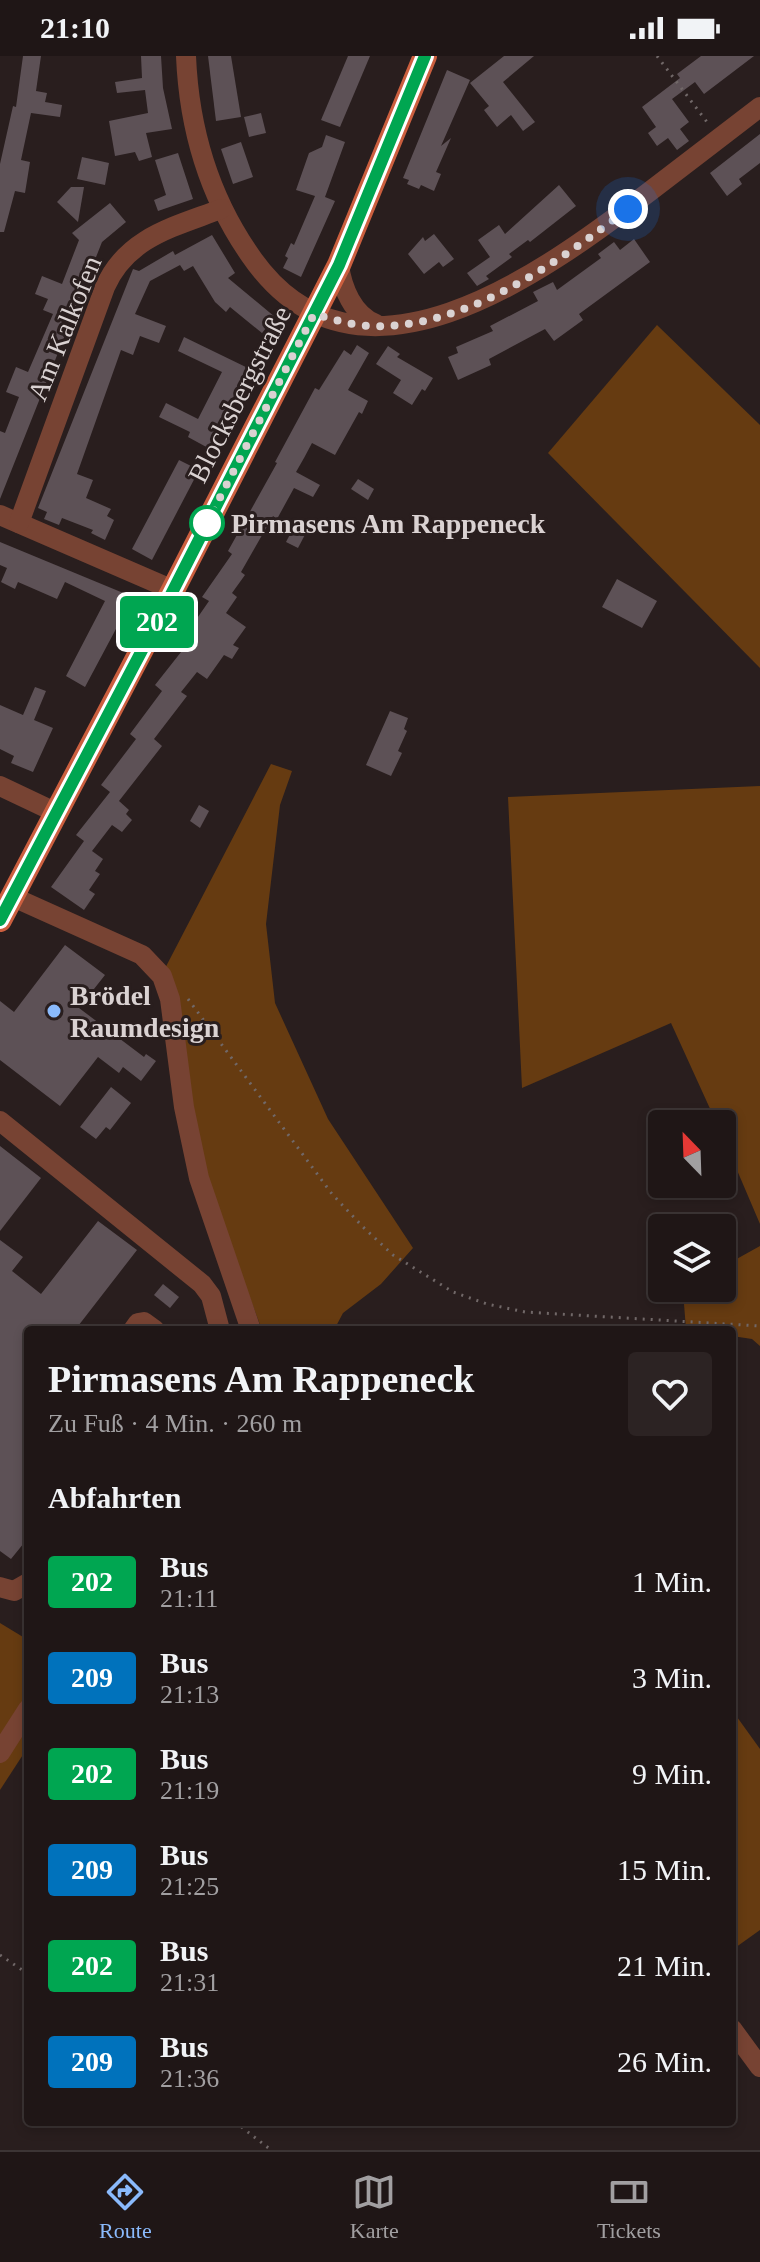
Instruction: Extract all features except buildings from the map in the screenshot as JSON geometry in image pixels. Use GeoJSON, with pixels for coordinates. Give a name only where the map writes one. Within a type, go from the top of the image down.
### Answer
{"type":"FeatureCollection","features":[{"type":"Feature","properties":{"kind":"main road","name":"Blocksbergstraße"},"geometry":{"type":"LineString","coordinates":[[0,920],[339,265],[425,56]]}},
{"type":"Feature","properties":{"kind":"street"},"geometry":{"type":"LineString","coordinates":[[186,56],[198,142],[221,209],[258,267],[297,306],[314,314],[365,326],[420,321],[450,313],[488,298],[533,274],[582,244],[760,107]]}},
{"type":"Feature","properties":{"kind":"street","name":"Am Kalkofen"},"geometry":{"type":"LineString","coordinates":[[9,519],[112,272],[126,255],[145,240],[221,209]]}},
{"type":"Feature","properties":{"kind":"street"},"geometry":{"type":"LineString","coordinates":[[339,265],[341,278],[356,309],[367,320],[380,326]]}},
{"type":"Feature","properties":{"kind":"street"},"geometry":{"type":"LineString","coordinates":[[9,519],[173,590]]}},
{"type":"Feature","properties":{"kind":"street"},"geometry":{"type":"LineString","coordinates":[[0,786],[57,813]]}},
{"type":"Feature","properties":{"kind":"street"},"geometry":{"type":"LineString","coordinates":[[13,897],[142,955],[162,976],[170,999],[184,1107],[199,1178],[250,1326]]}},
{"type":"Feature","properties":{"kind":"street"},"geometry":{"type":"LineString","coordinates":[[0,1121],[202,1284],[211,1296],[219,1326]]}},
{"type":"Feature","properties":{"kind":"street"},"geometry":{"type":"LineString","coordinates":[[0,1587],[14,1591],[24,1585]]}},
{"type":"Feature","properties":{"kind":"street"},"geometry":{"type":"LineString","coordinates":[[0,1753],[24,1715]]}},
{"type":"Feature","properties":{"kind":"street"},"geometry":{"type":"LineString","coordinates":[[736,2034],[760,2067]]}},
{"type":"Feature","properties":{"kind":"path"},"geometry":{"type":"LineString","coordinates":[[657,56],[719,138]]}},
{"type":"Feature","properties":{"kind":"path"},"geometry":{"type":"LineString","coordinates":[[184,993],[332,1194],[393,1255],[453,1292],[487,1304],[525,1312],[760,1326]]}},
{"type":"Feature","properties":{"kind":"path"},"geometry":{"type":"LineString","coordinates":[[0,1955],[24,1971]]}},
{"type":"Feature","properties":{"kind":"path"},"geometry":{"type":"LineString","coordinates":[[240,2126],[271,2150]]}},
{"type":"Feature","properties":{"kind":"shaded area"},"geometry":{"type":"Polygon","coordinates":[[[657,325],[760,425],[760,668],[548,453],[657,325]]]}},
{"type":"Feature","properties":{"kind":"shaded area"},"geometry":{"type":"Polygon","coordinates":[[[271,764],[292,771],[280,805],[266,924],[275,1003],[328,1119],[413,1248],[381,1284],[343,1313],[336,1326],[260,1326],[219,1216],[192,1124],[159,980],[271,764]]]}},
{"type":"Feature","properties":{"kind":"shaded area"},"geometry":{"type":"Polygon","coordinates":[[[760,786],[760,1224],[736,1168],[736,1110],[711,1110],[671,1023],[522,1088],[508,797],[760,786]]]}},
{"type":"Feature","properties":{"kind":"shaded area"},"geometry":{"type":"Polygon","coordinates":[[[760,1246],[760,1346],[752,1339],[736,1337],[736,1326],[686,1326],[684,1304],[736,1302],[736,1259],[760,1246]]]}},
{"type":"Feature","properties":{"kind":"shaded area"},"geometry":{"type":"Polygon","coordinates":[[[0,1623],[24,1638],[24,1753],[0,1790],[0,1623]]]}},
{"type":"Feature","properties":{"kind":"shaded area"},"geometry":{"type":"Polygon","coordinates":[[[736,1716],[760,1749],[760,1930],[736,1947],[736,1716]]]}},
{"type":"Feature","properties":{"kind":"bus line","name":"202"},"geometry":{"type":"LineString","coordinates":[[0,920],[339,265],[425,56]]}},
{"type":"Feature","properties":{"kind":"place","name":"Pirmasens Am Rappeneck"},"geometry":{"type":"Point","coordinates":[207,523]}},
{"type":"Feature","properties":{"kind":"place","name":"Brödel Raumdesign"},"geometry":{"type":"Point","coordinates":[54,1011]}},
{"type":"Feature","properties":{"kind":"route"},"geometry":{"type":"LineString","coordinates":[[207,523],[314,314],[365,326],[392,326],[450,313],[488,298],[533,274],[582,244],[628,209]]}}]}
